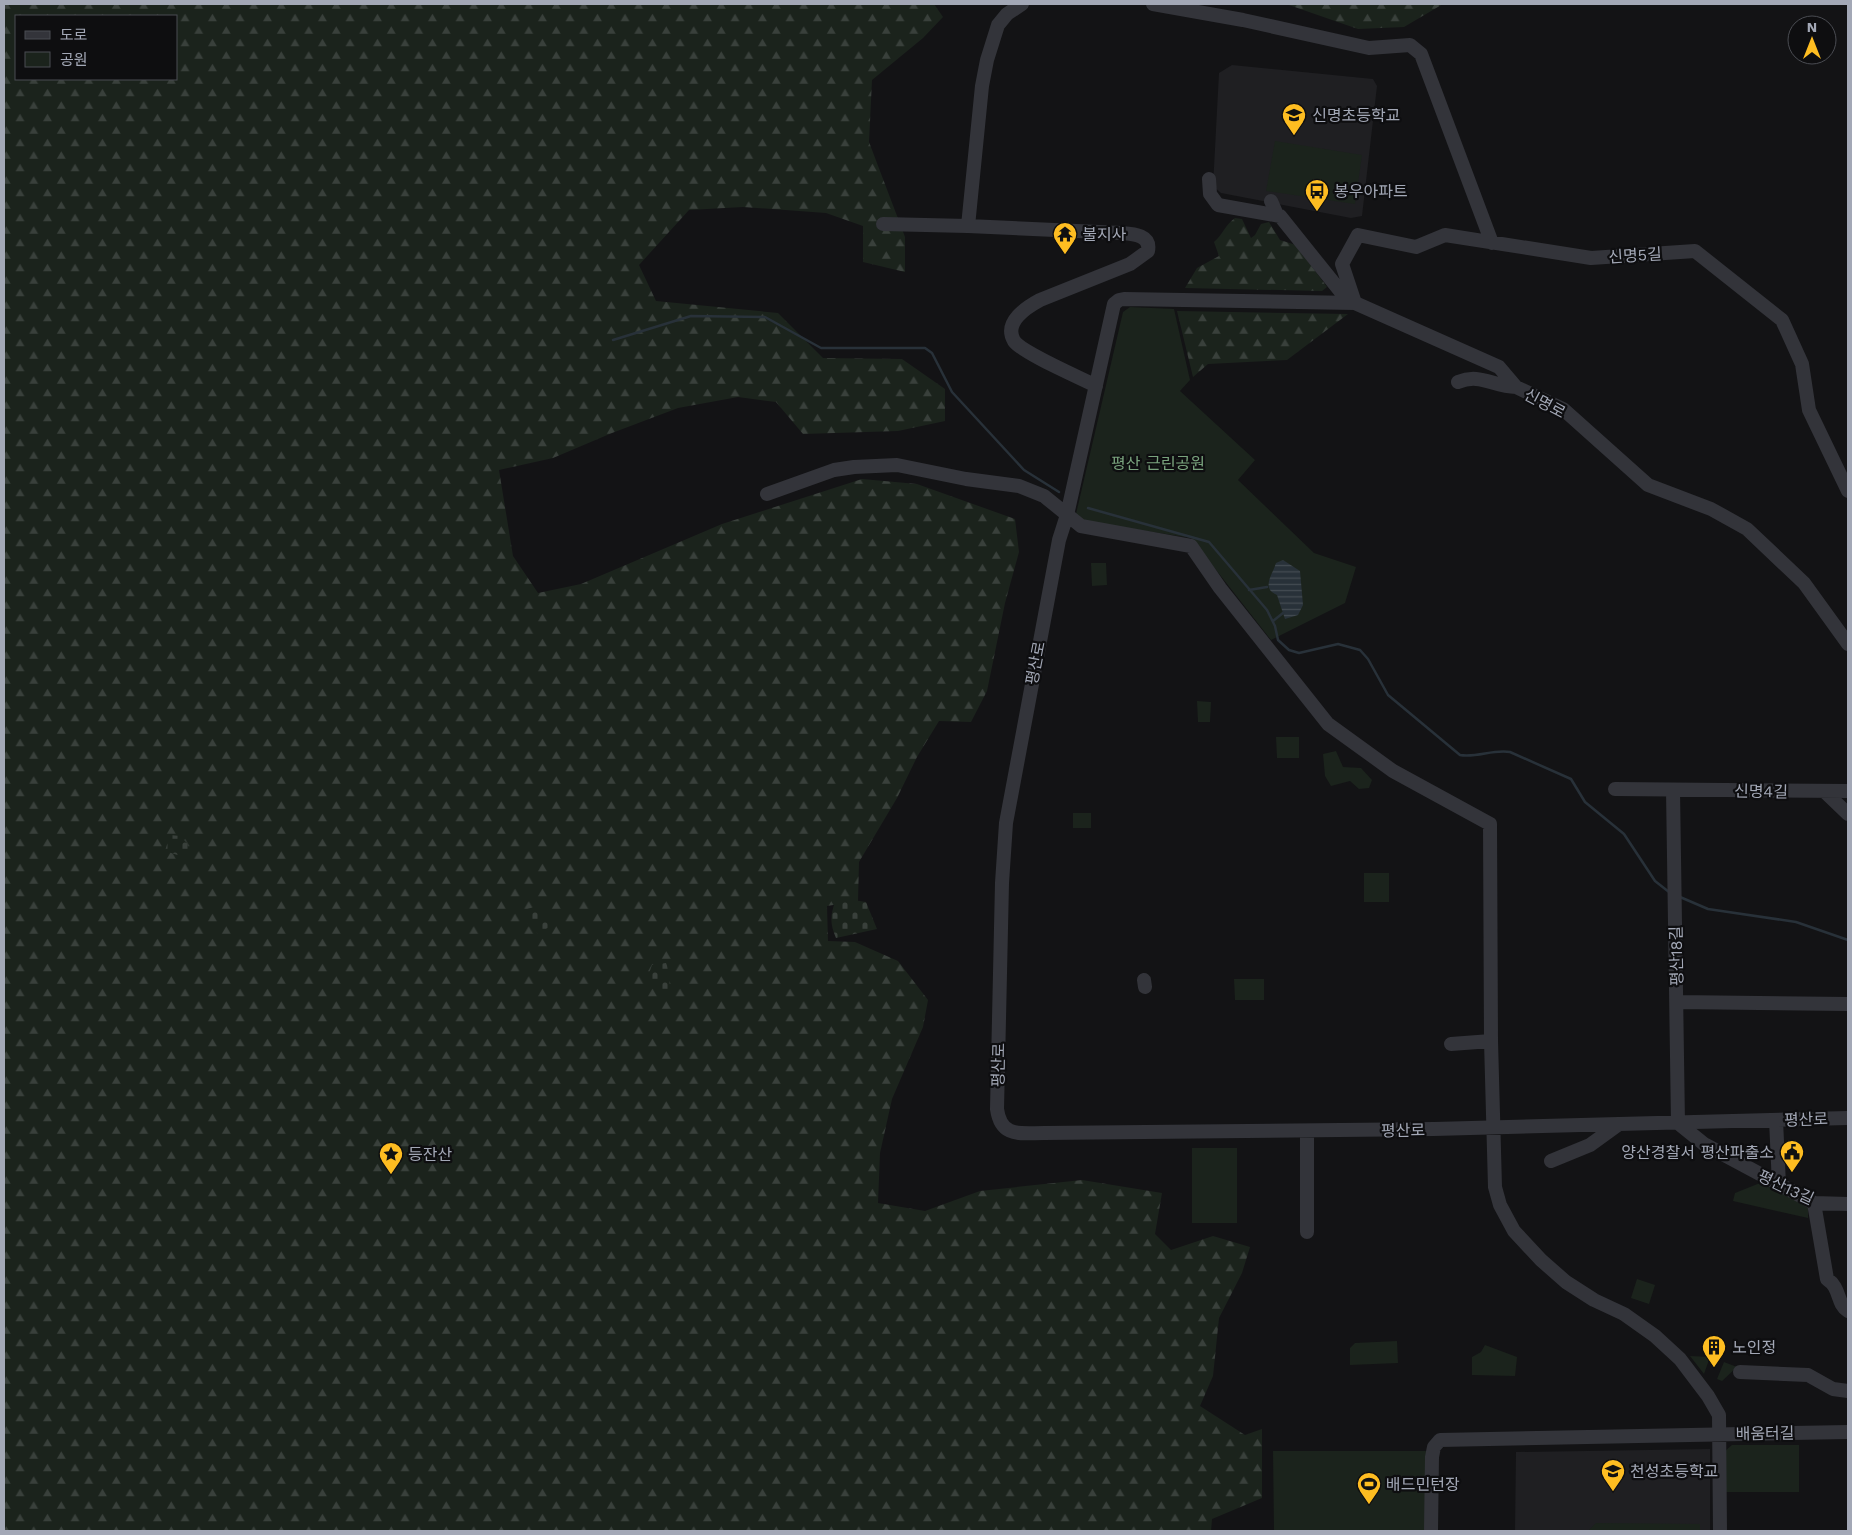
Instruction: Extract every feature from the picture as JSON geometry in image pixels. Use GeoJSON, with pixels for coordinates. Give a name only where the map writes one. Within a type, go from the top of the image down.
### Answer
{"type":"FeatureCollection","features":[{"type":"Feature","properties":{"kind":"street"},"geometry":{"type":"LineString","coordinates":[[968,226],[982,86],[987,60],[998,26],[1007,14],[1022,4]]}},
{"type":"Feature","properties":{"kind":"street"},"geometry":{"type":"LineString","coordinates":[[1153,4],[1243,20],[1369,48],[1410,45],[1421,54],[1492,243]]}},
{"type":"Feature","properties":{"kind":"street"},"geometry":{"type":"LineString","coordinates":[[1209,179],[1210,194],[1218,205],[1277,215]]}},
{"type":"Feature","properties":{"kind":"street","name":"신명로"},"geometry":{"type":"LineString","coordinates":[[1271,201],[1277,215],[1280,216],[1341,292],[1355,302],[1499,367],[1508,369],[1516,387],[1563,410],[1648,485],[1711,509],[1747,529],[1804,583],[1848,644]]}},
{"type":"Feature","properties":{"kind":"street"},"geometry":{"type":"LineString","coordinates":[[883,224],[1121,233],[1137,235],[1146,239],[1149,245],[1148,251],[1130,264],[1027,306],[1014,321],[1012,334],[1015,342],[1027,351],[1096,386]]}},
{"type":"Feature","properties":{"kind":"street","name":"신명5길"},"geometry":{"type":"LineString","coordinates":[[1355,302],[1342,264],[1358,235],[1416,246],[1445,235],[1591,258],[1695,251],[1782,320],[1802,364],[1809,410],[1848,491]]}},
{"type":"Feature","properties":{"kind":"street"},"geometry":{"type":"LineString","coordinates":[[1067,515],[1114,304],[1119,300],[1355,302]]}},
{"type":"Feature","properties":{"kind":"street"},"geometry":{"type":"LineString","coordinates":[[1458,382],[1476,377],[1499,386],[1516,387]]}},
{"type":"Feature","properties":{"kind":"street"},"geometry":{"type":"LineString","coordinates":[[767,494],[834,470],[898,465],[966,479],[1019,486],[1044,496],[1081,526],[1191,546],[1220,588],[1328,724],[1393,770],[1490,824],[1491,1041],[1495,1187],[1505,1217],[1518,1237],[1566,1282],[1641,1325],[1668,1347],[1690,1371],[1708,1396],[1719,1415],[1719,1434],[1440,1440],[1434,1447],[1432,1457],[1431,1531]]}},
{"type":"Feature","properties":{"kind":"street","name":"평산로"},"geometry":{"type":"LineString","coordinates":[[1067,515],[1058,548],[1006,823],[1002,883],[997,1109],[999,1122],[1006,1130],[1015,1133],[1307,1131],[1848,1118]]}},
{"type":"Feature","properties":{"kind":"street","name":"신명4길"},"geometry":{"type":"LineString","coordinates":[[1615,789],[1848,791]]}},
{"type":"Feature","properties":{"kind":"street","name":"평산18길"},"geometry":{"type":"LineString","coordinates":[[1673,790],[1678,1123]]}},
{"type":"Feature","properties":{"kind":"street"},"geometry":{"type":"LineString","coordinates":[[1824,791],[1848,814]]}},
{"type":"Feature","properties":{"kind":"street"},"geometry":{"type":"LineString","coordinates":[[1677,1002],[1848,1004]]}},
{"type":"Feature","properties":{"kind":"street"},"geometry":{"type":"LineString","coordinates":[[1451,1044],[1491,1041]]}},
{"type":"Feature","properties":{"kind":"street"},"geometry":{"type":"LineString","coordinates":[[1776,1120],[1779,1185]]}},
{"type":"Feature","properties":{"kind":"street","name":"평산13길"},"geometry":{"type":"LineString","coordinates":[[1678,1123],[1704,1144],[1814,1203],[1848,1204]]}},
{"type":"Feature","properties":{"kind":"street"},"geometry":{"type":"LineString","coordinates":[[1550,1161],[1590,1145],[1619,1124]]}},
{"type":"Feature","properties":{"kind":"street"},"geometry":{"type":"LineString","coordinates":[[1307,1131],[1307,1232]]}},
{"type":"Feature","properties":{"kind":"street"},"geometry":{"type":"LineString","coordinates":[[1814,1203],[1828,1279],[1835,1284],[1842,1307],[1848,1311]]}},
{"type":"Feature","properties":{"kind":"street"},"geometry":{"type":"LineString","coordinates":[[1740,1372],[1808,1375],[1834,1389],[1848,1391]]}},
{"type":"Feature","properties":{"kind":"street","name":"배움터길"},"geometry":{"type":"LineString","coordinates":[[1720,1531],[1719,1434],[1848,1432]]}},
{"type":"Feature","properties":{"kind":"shaded area","name":"신명초등학교"},"geometry":{"type":"Polygon","coordinates":[[[1232,65],[1373,79],[1377,86],[1362,216],[1351,218],[1221,193],[1213,186],[1219,73],[1232,65]]]}},
{"type":"Feature","properties":{"kind":"shaded area"},"geometry":{"type":"Polygon","coordinates":[[[1283,560],[1300,571],[1303,605],[1298,615],[1285,619],[1277,595],[1272,592],[1269,585],[1276,563],[1283,560]]]}},
{"type":"Feature","properties":{"kind":"shaded area","name":"천성초등학교"},"geometry":{"type":"Polygon","coordinates":[[[1710,1449],[1710,1531],[1515,1531],[1516,1452],[1710,1449]]]}},
{"type":"Feature","properties":{"kind":"green space"},"geometry":{"type":"Polygon","coordinates":[[[4,4],[934,4],[943,17],[923,38],[872,80],[869,142],[905,237],[905,272],[863,262],[863,226],[826,213],[743,207],[689,210],[639,265],[656,301],[778,313],[823,358],[902,359],[945,389],[945,421],[898,431],[803,434],[776,402],[738,397],[678,408],[553,458],[499,470],[513,556],[538,593],[581,584],[722,524],[862,479],[917,484],[1015,519],[1019,552],[1005,603],[987,691],[971,722],[939,721],[859,862],[858,901],[827,906],[828,941],[855,942],[898,961],[928,1000],[923,1027],[892,1099],[880,1153],[878,1203],[925,1211],[980,1191],[1082,1180],[1162,1193],[1155,1234],[1171,1250],[1213,1236],[1250,1247],[1242,1273],[1219,1318],[1213,1376],[1200,1406],[1245,1435],[1262,1429],[1262,1498],[1212,1519],[1211,1531],[4,1531],[4,4]]]}},
{"type":"Feature","properties":{"kind":"green space"},"geometry":{"type":"Polygon","coordinates":[[[1286,4],[1443,4],[1404,27],[1358,29],[1286,4]]]}},
{"type":"Feature","properties":{"kind":"green space"},"geometry":{"type":"Polygon","coordinates":[[[1275,141],[1362,155],[1355,204],[1266,191],[1275,141]]]}},
{"type":"Feature","properties":{"kind":"green space"},"geometry":{"type":"Polygon","coordinates":[[[1235,218],[1242,219],[1251,238],[1255,235],[1261,224],[1269,222],[1280,240],[1296,245],[1327,287],[1322,291],[1185,288],[1197,268],[1219,256],[1214,242],[1235,218]]]}},
{"type":"Feature","properties":{"kind":"green space","name":"평산 근린공원"},"geometry":{"type":"Polygon","coordinates":[[[1130,307],[1174,309],[1190,380],[1180,391],[1255,460],[1238,480],[1314,553],[1356,567],[1345,603],[1271,640],[1191,538],[1083,521],[1076,514],[1123,312],[1130,307]]]}},
{"type":"Feature","properties":{"kind":"green space"},"geometry":{"type":"Polygon","coordinates":[[[1177,311],[1348,314],[1287,360],[1208,364],[1193,377],[1177,311]]]}},
{"type":"Feature","properties":{"kind":"green space"},"geometry":{"type":"Polygon","coordinates":[[[1091,563],[1106,563],[1107,585],[1092,586],[1091,563]]]}},
{"type":"Feature","properties":{"kind":"green space"},"geometry":{"type":"Polygon","coordinates":[[[1197,701],[1211,702],[1210,722],[1198,722],[1197,701]]]}},
{"type":"Feature","properties":{"kind":"green space"},"geometry":{"type":"Polygon","coordinates":[[[1276,737],[1299,737],[1299,758],[1277,758],[1276,737]]]}},
{"type":"Feature","properties":{"kind":"green space"},"geometry":{"type":"Polygon","coordinates":[[[1336,751],[1343,767],[1361,768],[1372,780],[1369,788],[1359,789],[1350,781],[1331,786],[1325,776],[1323,754],[1336,751]]]}},
{"type":"Feature","properties":{"kind":"green space"},"geometry":{"type":"Polygon","coordinates":[[[1073,813],[1091,813],[1091,828],[1073,828],[1073,813]]]}},
{"type":"Feature","properties":{"kind":"green space"},"geometry":{"type":"Polygon","coordinates":[[[170,835],[180,836],[187,843],[190,854],[187,858],[165,851],[170,835]]]}},
{"type":"Feature","properties":{"kind":"green space"},"geometry":{"type":"Polygon","coordinates":[[[1364,873],[1389,873],[1389,902],[1364,902],[1364,873]]]}},
{"type":"Feature","properties":{"kind":"green space"},"geometry":{"type":"Polygon","coordinates":[[[847,899],[866,902],[877,929],[836,938],[831,920],[833,907],[835,902],[847,899]]]}},
{"type":"Feature","properties":{"kind":"green space"},"geometry":{"type":"Polygon","coordinates":[[[534,907],[549,917],[549,927],[538,934],[529,926],[524,917],[527,909],[534,907]]]}},
{"type":"Feature","properties":{"kind":"green space"},"geometry":{"type":"Polygon","coordinates":[[[666,963],[670,974],[669,992],[652,987],[647,979],[652,965],[666,963]]]}},
{"type":"Feature","properties":{"kind":"green space"},"geometry":{"type":"Polygon","coordinates":[[[1234,979],[1264,979],[1264,1000],[1235,1000],[1234,979]]]}},
{"type":"Feature","properties":{"kind":"green space"},"geometry":{"type":"Polygon","coordinates":[[[1192,1148],[1237,1148],[1237,1223],[1192,1223],[1192,1148]]]}},
{"type":"Feature","properties":{"kind":"green space"},"geometry":{"type":"Polygon","coordinates":[[[1760,1183],[1808,1206],[1808,1218],[1733,1201],[1735,1193],[1760,1183]]]}},
{"type":"Feature","properties":{"kind":"green space"},"geometry":{"type":"Polygon","coordinates":[[[1637,1279],[1655,1285],[1649,1304],[1631,1298],[1637,1279]]]}},
{"type":"Feature","properties":{"kind":"green space"},"geometry":{"type":"Polygon","coordinates":[[[1397,1341],[1398,1363],[1350,1365],[1350,1348],[1355,1343],[1397,1341]]]}},
{"type":"Feature","properties":{"kind":"green space"},"geometry":{"type":"Polygon","coordinates":[[[1485,1345],[1517,1357],[1515,1376],[1472,1375],[1472,1357],[1481,1352],[1485,1345]]]}},
{"type":"Feature","properties":{"kind":"green space"},"geometry":{"type":"Polygon","coordinates":[[[1690,1356],[1710,1357],[1704,1374],[1690,1356]]]}},
{"type":"Feature","properties":{"kind":"green space"},"geometry":{"type":"Polygon","coordinates":[[[1724,1362],[1737,1367],[1722,1381],[1717,1379],[1724,1362]]]}},
{"type":"Feature","properties":{"kind":"green space"},"geometry":{"type":"Polygon","coordinates":[[[1732,1445],[1799,1445],[1799,1492],[1725,1492],[1725,1451],[1732,1445]]]}},
{"type":"Feature","properties":{"kind":"green space"},"geometry":{"type":"Polygon","coordinates":[[[1273,1451],[1426,1451],[1425,1531],[1274,1531],[1273,1451]]]}},
{"type":"Feature","properties":{"kind":"green space"},"geometry":{"type":"Polygon","coordinates":[[[1596,1523],[1700,1524],[1700,1531],[1588,1531],[1596,1523]]]}},
{"type":"Feature","properties":{"kind":"waterway"},"geometry":{"type":"LineString","coordinates":[[613,340],[691,316],[765,317],[821,348],[925,348],[932,353],[952,392],[1024,470],[1059,492]]}},
{"type":"Feature","properties":{"kind":"waterway"},"geometry":{"type":"LineString","coordinates":[[1088,508],[1209,542],[1267,610],[1275,626],[1278,640],[1289,650],[1299,653],[1338,644],[1360,650],[1368,659],[1388,695],[1460,755],[1510,752],[1571,779],[1585,802],[1624,834],[1655,881],[1669,892]]}},
{"type":"Feature","properties":{"kind":"waterway"},"geometry":{"type":"LineString","coordinates":[[1249,590],[1267,587]]}},
{"type":"Feature","properties":{"kind":"waterway"},"geometry":{"type":"LineString","coordinates":[[1273,621],[1283,613]]}},
{"type":"Feature","properties":{"kind":"waterway"},"geometry":{"type":"LineString","coordinates":[[1680,897],[1708,909],[1796,922],[1848,940]]}},
{"type":"Feature","properties":{"kind":"place","name":"신명초등학교"},"geometry":{"type":"Point","coordinates":[1294,136]}},
{"type":"Feature","properties":{"kind":"place","name":"봉우아파트"},"geometry":{"type":"Point","coordinates":[1317,212]}},
{"type":"Feature","properties":{"kind":"place","name":"불지사"},"geometry":{"type":"Point","coordinates":[1065,255]}},
{"type":"Feature","properties":{"kind":"place","name":"양산경찰서 평산파출소"},"geometry":{"type":"Point","coordinates":[1792,1173]}},
{"type":"Feature","properties":{"kind":"place","name":"등잔산"},"geometry":{"type":"Point","coordinates":[391,1175]}},
{"type":"Feature","properties":{"kind":"place","name":"노인정"},"geometry":{"type":"Point","coordinates":[1714,1368]}},
{"type":"Feature","properties":{"kind":"place","name":"천성초등학교"},"geometry":{"type":"Point","coordinates":[1613,1492]}},
{"type":"Feature","properties":{"kind":"place","name":"배드민턴장"},"geometry":{"type":"Point","coordinates":[1369,1505]}}]}
